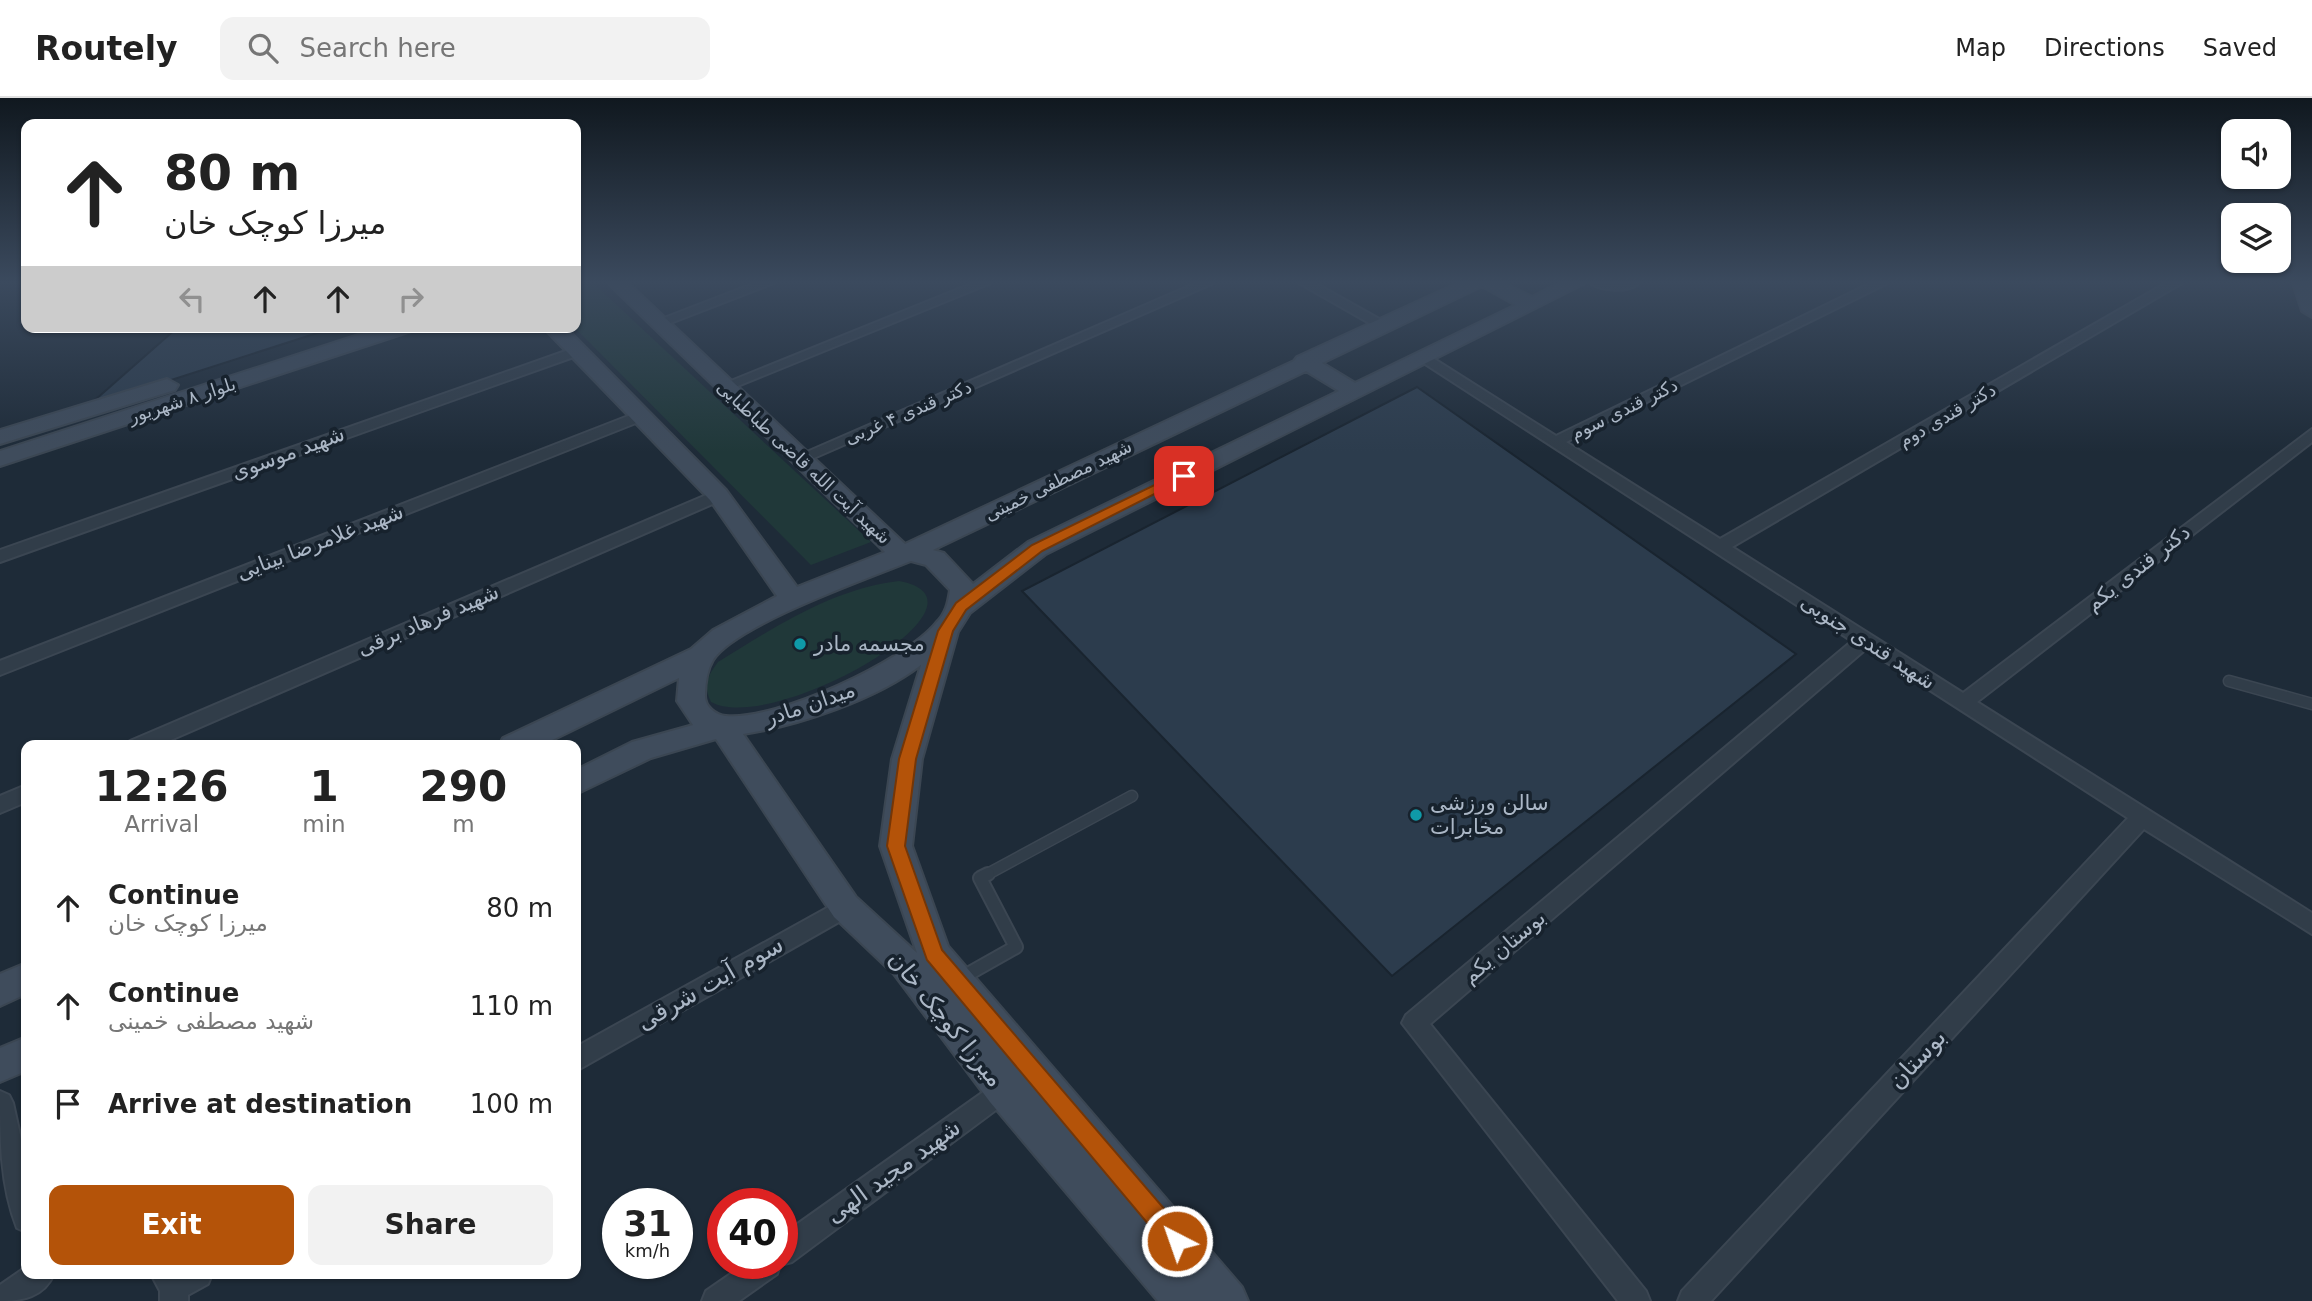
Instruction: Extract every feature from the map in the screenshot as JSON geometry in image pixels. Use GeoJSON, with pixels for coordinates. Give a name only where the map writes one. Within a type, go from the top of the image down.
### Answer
{"type":"FeatureCollection","features":[{"type":"Feature","properties":{"kind":"street","name":"بلوار ۸ شهریور"},"geometry":{"type":"LineString","coordinates":[[0,437],[311,339]]}},
{"type":"Feature","properties":{"kind":"street","name":"بلوار ۸ شهریور"},"geometry":{"type":"LineString","coordinates":[[0,459],[363,339]]}},
{"type":"Feature","properties":{"kind":"street"},"geometry":{"type":"LineString","coordinates":[[565,339],[718,495],[792,599]]}},
{"type":"Feature","properties":{"kind":"street","name":"شهید آیت الله قاضی طباطبایی"},"geometry":{"type":"LineString","coordinates":[[674,339],[904,553]]}},
{"type":"Feature","properties":{"kind":"street"},"geometry":{"type":"LineString","coordinates":[[723,387],[844,339]]}},
{"type":"Feature","properties":{"kind":"street","name":"دکتر قندی ۴ غربی"},"geometry":{"type":"LineString","coordinates":[[801,458],[1077,339]]}},
{"type":"Feature","properties":{"kind":"street","name":"شهید مصطفی خمینی"},"geometry":{"type":"LineString","coordinates":[[904,553],[1353,339]]}},
{"type":"Feature","properties":{"kind":"street"},"geometry":{"type":"LineString","coordinates":[[953,619],[1037,548],[1462,339]]}},
{"type":"Feature","properties":{"kind":"street","name":"دکتر قندی سوم"},"geometry":{"type":"LineString","coordinates":[[1555,442],[1767,339]]}},
{"type":"Feature","properties":{"kind":"street","name":"دکتر قندی دوم"},"geometry":{"type":"LineString","coordinates":[[1719,547],[2079,339]]}},
{"type":"Feature","properties":{"kind":"street","name":"شهید موسوی"},"geometry":{"type":"LineString","coordinates":[[0,556],[577,351]]}},
{"type":"Feature","properties":{"kind":"street","name":"شهید قندی جنوبی"},"geometry":{"type":"LineString","coordinates":[[1423,358],[2312,925]]}},
{"type":"Feature","properties":{"kind":"street"},"geometry":{"type":"LineString","coordinates":[[1304,362],[1355,392]]}},
{"type":"Feature","properties":{"kind":"street","name":"شهید غلامرضا بینایی"},"geometry":{"type":"LineString","coordinates":[[0,668],[641,416]]}},
{"type":"Feature","properties":{"kind":"street","name":"دکتر قندی یکم"},"geometry":{"type":"LineString","coordinates":[[1963,703],[2312,434]]}},
{"type":"Feature","properties":{"kind":"street","name":"شهید فرهاد برقی"},"geometry":{"type":"LineString","coordinates":[[151,740],[718,495]]}},
{"type":"Feature","properties":{"kind":"street"},"geometry":{"type":"LineString","coordinates":[[526,740],[701,656],[722,636],[792,599],[904,553],[936,559],[953,574],[963,588],[953,619]]}},
{"type":"Feature","properties":{"kind":"street","name":"میدان مادر"},"geometry":{"type":"LineString","coordinates":[[723,727],[770,720],[860,688],[908,661],[953,619]]}},
{"type":"Feature","properties":{"kind":"street","name":"میرزا کوچک خان"},"geometry":{"type":"LineString","coordinates":[[944,968],[896,846],[907,759],[953,619]]}},
{"type":"Feature","properties":{"kind":"street","name":"بوستان یکم"},"geometry":{"type":"LineString","coordinates":[[1636,1301],[1415,1023],[1865,640]]}},
{"type":"Feature","properties":{"kind":"street"},"geometry":{"type":"LineString","coordinates":[[701,656],[692,681],[691,701],[701,717],[723,727]]}},
{"type":"Feature","properties":{"kind":"street"},"geometry":{"type":"LineString","coordinates":[[581,780],[642,750],[723,727]]}},
{"type":"Feature","properties":{"kind":"street","name":"میرزا کوچک خان"},"geometry":{"type":"LineString","coordinates":[[723,727],[845,907],[906,964],[1003,1090],[1184,1301]]}},
{"type":"Feature","properties":{"kind":"street"},"geometry":{"type":"LineString","coordinates":[[0,805],[21,795]]}},
{"type":"Feature","properties":{"kind":"street","name":"بوستان"},"geometry":{"type":"LineString","coordinates":[[1692,1301],[2142,817]]}},
{"type":"Feature","properties":{"kind":"street","name":"سوم آیت شرقی"},"geometry":{"type":"LineString","coordinates":[[581,1057],[845,907]]}},
{"type":"Feature","properties":{"kind":"street"},"geometry":{"type":"LineString","coordinates":[[944,968],[1228,1301]]}},
{"type":"Feature","properties":{"kind":"street"},"geometry":{"type":"LineString","coordinates":[[0,991],[21,980]]}},
{"type":"Feature","properties":{"kind":"street"},"geometry":{"type":"LineString","coordinates":[[0,1066],[21,1056]]}},
{"type":"Feature","properties":{"kind":"street","name":"شهید مجید الهی"},"geometry":{"type":"LineString","coordinates":[[798,1240],[1003,1090]]}},
{"type":"Feature","properties":{"kind":"street"},"geometry":{"type":"LineString","coordinates":[[0,1103],[21,1197]]}},
{"type":"Feature","properties":{"kind":"street"},"geometry":{"type":"LineString","coordinates":[[1,1301],[32,1279]]}},
{"type":"Feature","properties":{"kind":"street"},"geometry":{"type":"LineString","coordinates":[[171,1288],[188,1279]]}},
{"type":"Feature","properties":{"kind":"street"},"geometry":{"type":"LineString","coordinates":[[716,1301],[746,1279]]}},
{"type":"Feature","properties":{"kind":"lane"},"geometry":{"type":"LineString","coordinates":[[2229,681],[2312,704]]}},
{"type":"Feature","properties":{"kind":"lane"},"geometry":{"type":"LineString","coordinates":[[944,968],[1016,947],[980,878],[1132,796]]}},
{"type":"Feature","properties":{"kind":"green space"},"geometry":{"type":"Polygon","coordinates":[[[586,339],[653,339],[871,542],[811,565],[586,339]]]}},
{"type":"Feature","properties":{"kind":"green space"},"geometry":{"type":"Polygon","coordinates":[[[899,581],[925,593],[925,613],[904,637],[870,662],[827,684],[783,700],[742,707],[711,702],[707,681],[718,662],[805,611],[851,592],[899,581]]]}},
{"type":"Feature","properties":{"kind":"building"},"geometry":{"type":"Polygon","coordinates":[[[164,339],[298,339],[87,407],[164,339]]]}},
{"type":"Feature","properties":{"kind":"building","name":"سالن ورزشی مخابرات"},"geometry":{"type":"Polygon","coordinates":[[[1417,387],[1796,654],[1392,976],[1022,591],[1417,387]]]}},
{"type":"Feature","properties":{"kind":"place","name":"مجسمه مادر"},"geometry":{"type":"Point","coordinates":[800,644]}},
{"type":"Feature","properties":{"kind":"place","name":"سالن ورزشی مخابرات"},"geometry":{"type":"Point","coordinates":[1416,815]}},
{"type":"Feature","properties":{"kind":"route"},"geometry":{"type":"LineString","coordinates":[[1177,1241],[934,954],[896,846],[907,759],[945,631],[961,607],[1037,548],[1184,476]]}}]}
